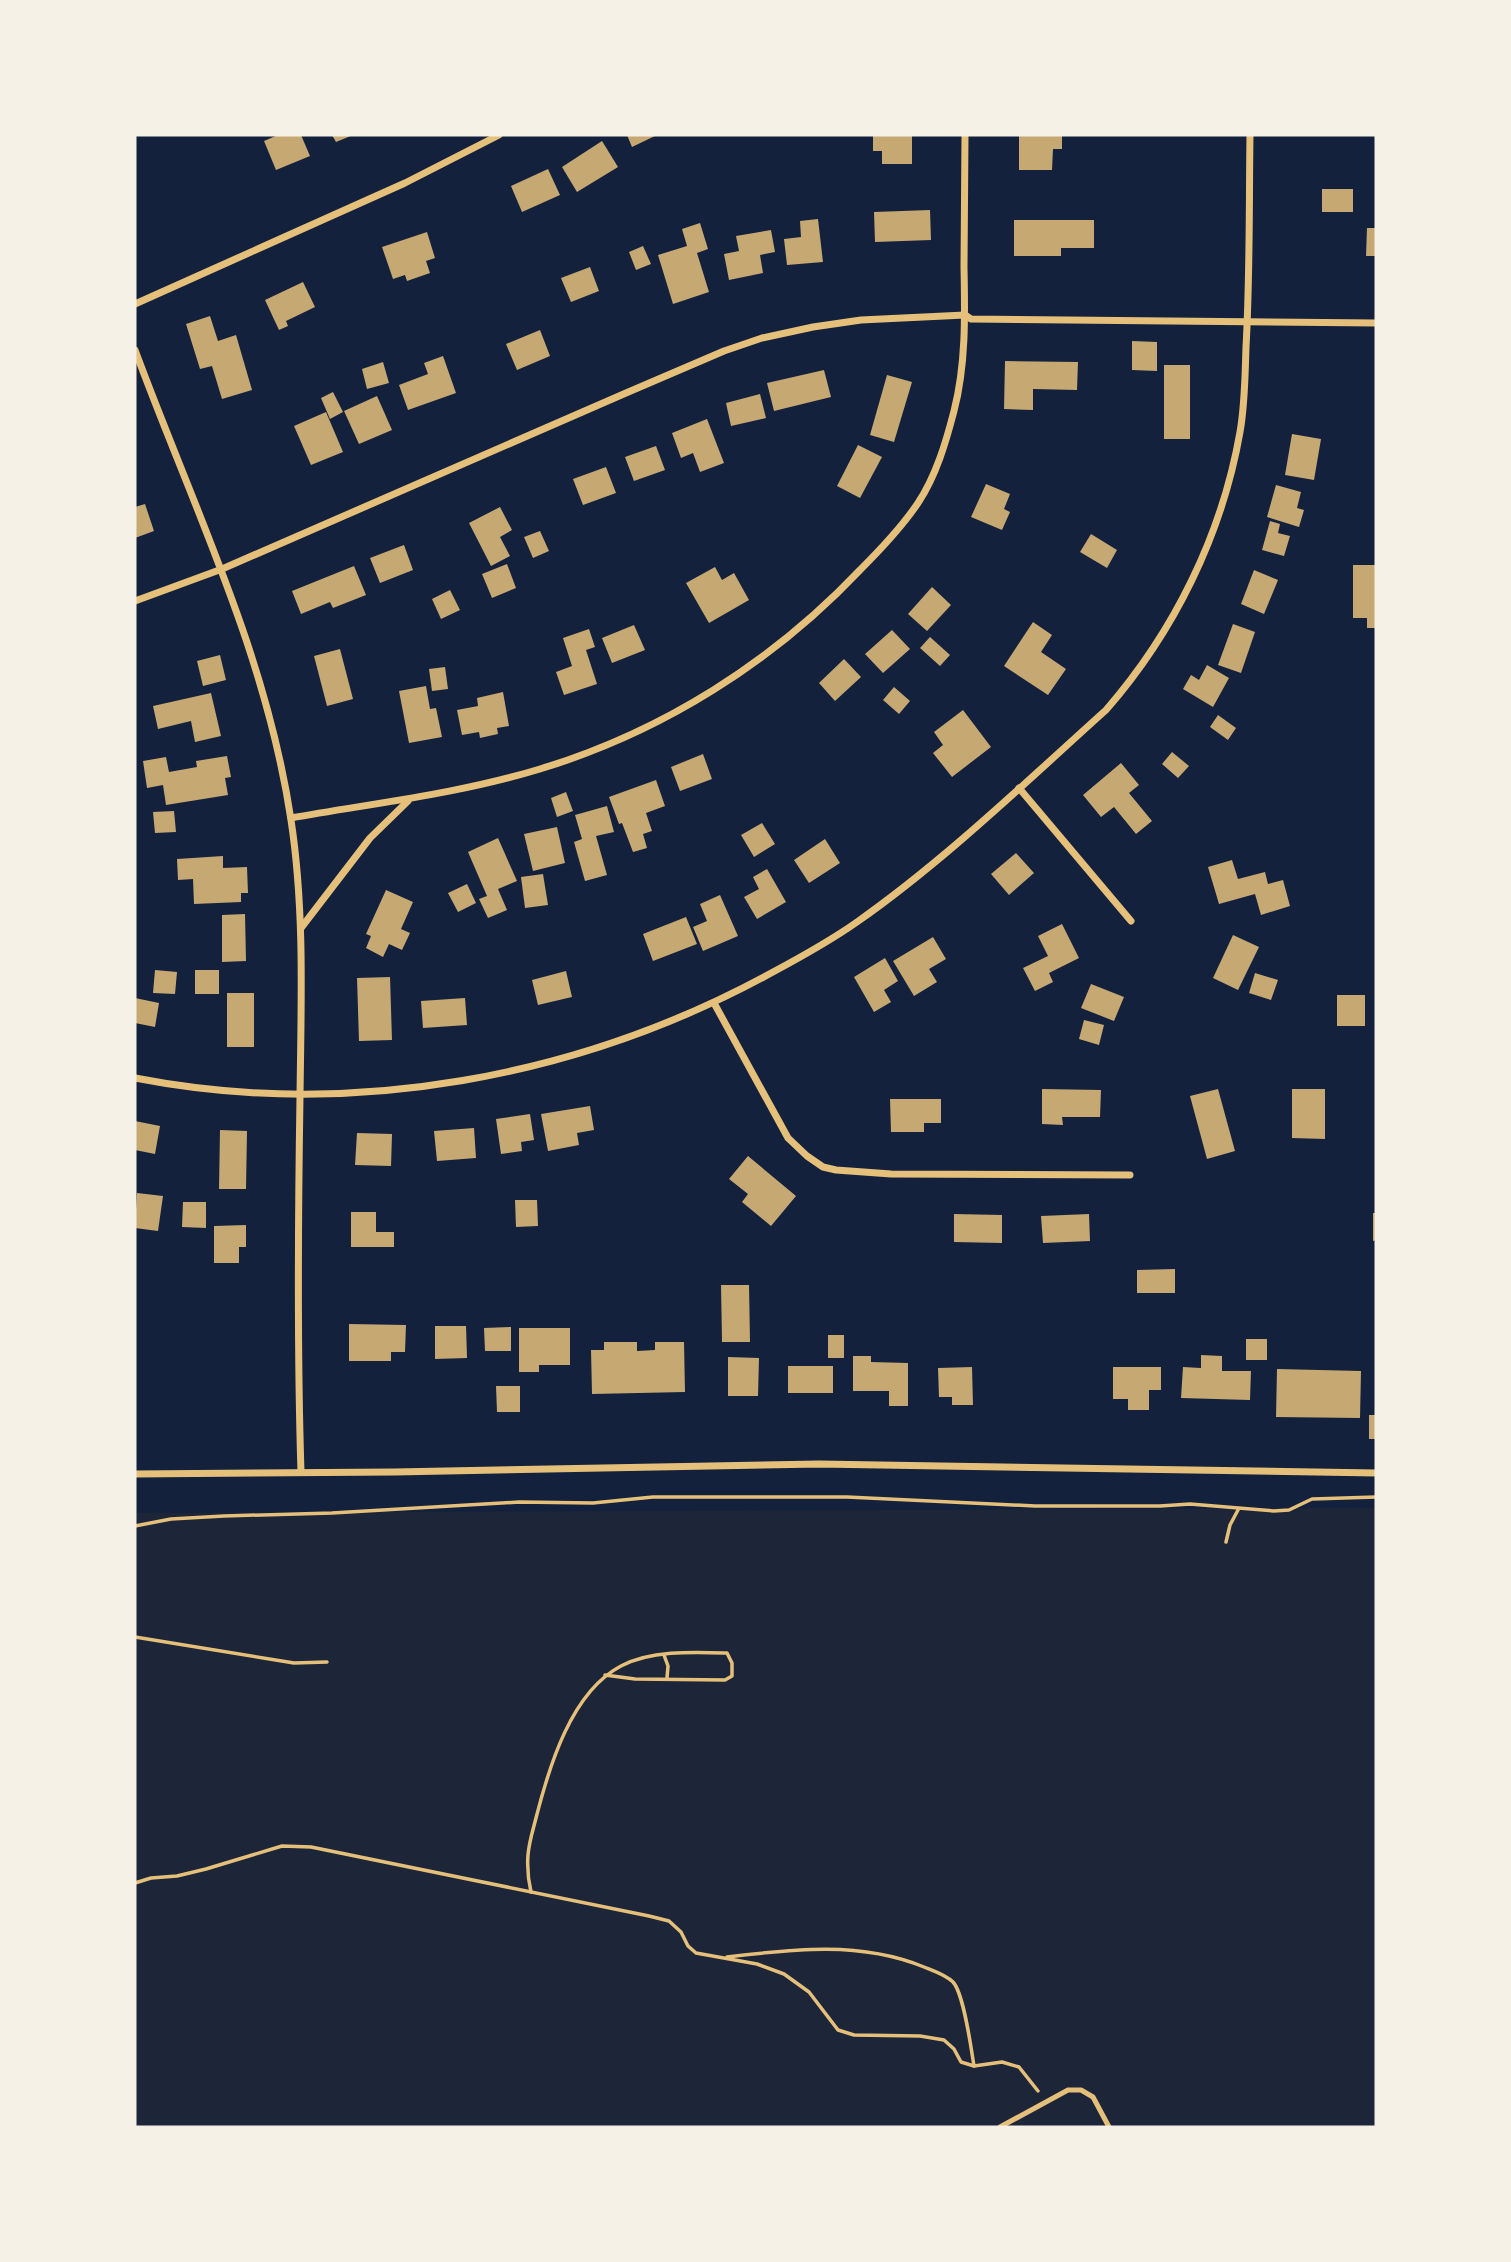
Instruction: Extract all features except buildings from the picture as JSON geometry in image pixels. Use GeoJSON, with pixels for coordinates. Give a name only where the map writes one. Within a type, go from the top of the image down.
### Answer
{"type":"FeatureCollection","features":[{"type":"Feature","properties":{"kind":"street"},"geometry":{"type":"LineString","coordinates":[[135,304],[405,183],[499,135]]}},
{"type":"Feature","properties":{"kind":"street"},"geometry":{"type":"LineString","coordinates":[[291,818],[448,793],[586,754],[637,732],[723,684],[776,647],[833,599],[888,541],[918,502],[937,467],[955,408],[965,315],[965,135]]}},
{"type":"Feature","properties":{"kind":"street"},"geometry":{"type":"LineString","coordinates":[[135,1078],[165,1084],[300,1095],[388,1090],[508,1072],[606,1045],[714,1003],[796,960],[856,923],[918,875],[1106,710],[1159,641],[1189,589],[1220,510],[1240,431],[1248,321],[1250,135]]}},
{"type":"Feature","properties":{"kind":"street"},"geometry":{"type":"LineString","coordinates":[[135,601],[222,569],[724,351],[762,338],[861,320],[965,315],[971,319],[1376,323]]}},
{"type":"Feature","properties":{"kind":"street"},"geometry":{"type":"LineString","coordinates":[[135,350],[222,569],[256,668],[291,818],[297,867],[302,1015],[298,1363],[301,1472]]}},
{"type":"Feature","properties":{"kind":"street"},"geometry":{"type":"LineString","coordinates":[[1019,788],[1131,921]]}},
{"type":"Feature","properties":{"kind":"street"},"geometry":{"type":"LineString","coordinates":[[300,928],[370,838],[408,800]]}},
{"type":"Feature","properties":{"kind":"street"},"geometry":{"type":"LineString","coordinates":[[714,1003],[788,1138],[823,1167],[891,1174],[1130,1175]]}},
{"type":"Feature","properties":{"kind":"street"},"geometry":{"type":"LineString","coordinates":[[135,1474],[820,1464],[1376,1473]]}},
{"type":"Feature","properties":{"kind":"lane"},"geometry":{"type":"LineString","coordinates":[[1000,2127],[1068,2090],[1081,2090],[1093,2097],[1109,2127]]}},
{"type":"Feature","properties":{"kind":"path"},"geometry":{"type":"LineString","coordinates":[[135,1526],[171,1519],[519,1502],[570,1504],[692,1497],[847,1497],[1035,1506],[1190,1504],[1238,1510],[1289,1510],[1312,1499],[1376,1497]]}},
{"type":"Feature","properties":{"kind":"path"},"geometry":{"type":"LineString","coordinates":[[1226,1542],[1230,1525],[1238,1510]]}},
{"type":"Feature","properties":{"kind":"path"},"geometry":{"type":"LineString","coordinates":[[135,1637],[294,1663],[327,1662]]}},
{"type":"Feature","properties":{"kind":"path"},"geometry":{"type":"LineString","coordinates":[[531,1892],[527,1872],[528,1851],[549,1767],[578,1709],[606,1675],[623,1664],[664,1655],[727,1653],[732,1663],[732,1676],[725,1680],[635,1679],[606,1675]]}},
{"type":"Feature","properties":{"kind":"path"},"geometry":{"type":"LineString","coordinates":[[664,1655],[667,1678]]}},
{"type":"Feature","properties":{"kind":"path"},"geometry":{"type":"LineString","coordinates":[[135,1883],[206,1869],[282,1846],[311,1847],[669,1921],[696,1953],[757,1964],[785,1974],[809,1992],[838,2030],[854,2035],[920,2036],[944,2040],[954,2049],[961,2062],[974,2066],[1002,2062],[1019,2067],[1046,2101]]}},
{"type":"Feature","properties":{"kind":"path"},"geometry":{"type":"LineString","coordinates":[[723,1958],[801,1949],[846,1949],[902,1958],[941,1974],[954,1983],[960,1996],[974,2066]]}},
{"type":"Feature","properties":{"kind":"shaded area"},"geometry":{"type":"Polygon","coordinates":[[[1376,1508],[1376,2127],[135,2127],[135,1513],[1376,1508]]]}}]}
